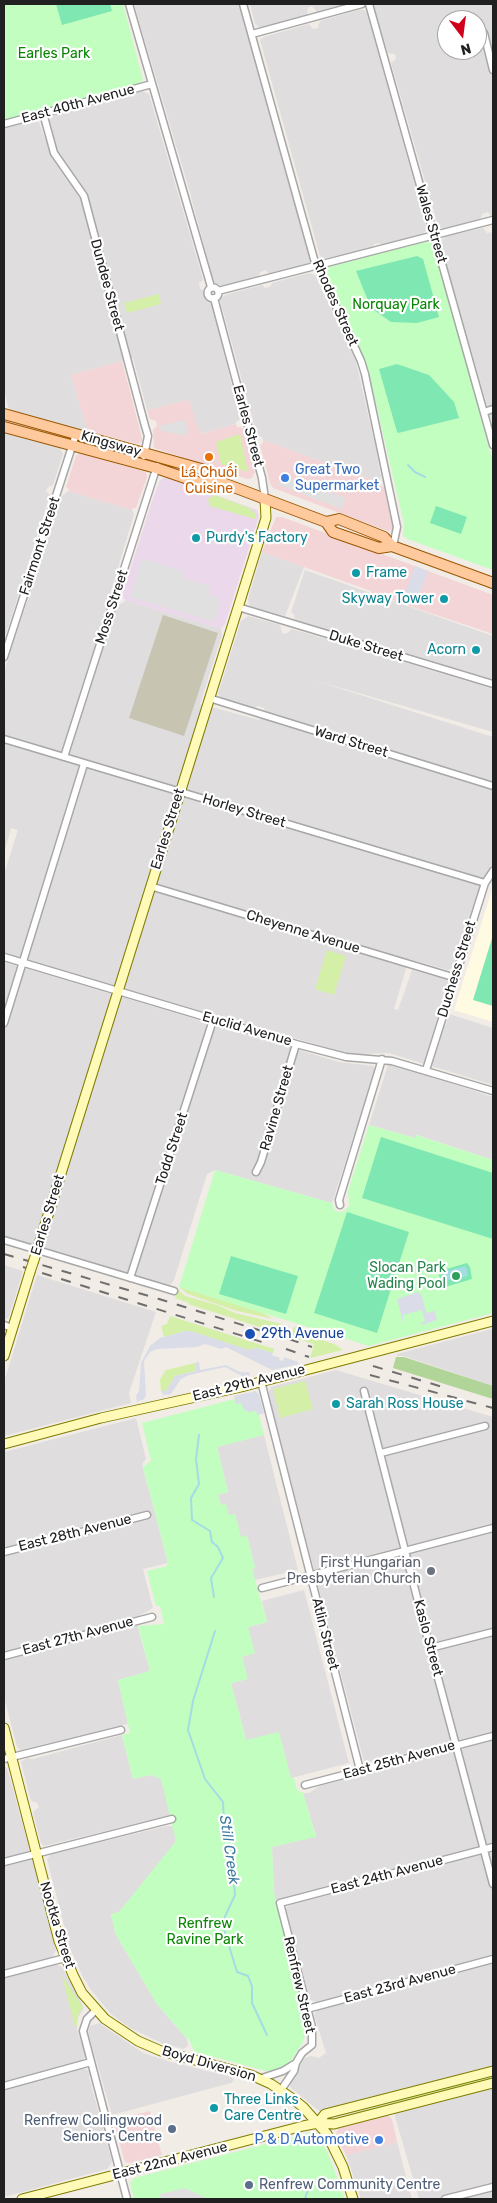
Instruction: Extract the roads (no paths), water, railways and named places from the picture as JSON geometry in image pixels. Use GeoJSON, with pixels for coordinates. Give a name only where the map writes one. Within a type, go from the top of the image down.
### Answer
{"type":"FeatureCollection","features":[{"type":"Feature","properties":{"kind":"main road","name":"Kingsway"},"geometry":{"type":"LineString","coordinates":[[4,414],[205,470],[215,480],[326,522],[339,519],[384,537],[393,546],[493,584]]}},
{"type":"Feature","properties":{"kind":"main road","name":"Kingsway"},"geometry":{"type":"LineString","coordinates":[[4,427],[156,468],[200,483],[215,480]]}},
{"type":"Feature","properties":{"kind":"street"},"geometry":{"type":"LineString","coordinates":[[129,4],[211,288]]}},
{"type":"Feature","properties":{"kind":"street","name":"Rhodes Street"},"geometry":{"type":"LineString","coordinates":[[243,4],[317,266],[361,361],[365,374],[397,527],[393,546]]}},
{"type":"Feature","properties":{"kind":"street"},"geometry":{"type":"LineString","coordinates":[[252,34],[362,4]]}},
{"type":"Feature","properties":{"kind":"street","name":"Wales Street"},"geometry":{"type":"LineString","coordinates":[[369,4],[493,445]]}},
{"type":"Feature","properties":{"kind":"street"},"geometry":{"type":"LineString","coordinates":[[487,45],[493,70]]}},
{"type":"Feature","properties":{"kind":"street","name":"East 40th Avenue"},"geometry":{"type":"LineString","coordinates":[[4,124],[152,84]]}},
{"type":"Feature","properties":{"kind":"street","name":"Dundee Street"},"geometry":{"type":"LineString","coordinates":[[43,113],[54,153],[84,196],[147,431],[148,436],[142,465]]}},
{"type":"Feature","properties":{"kind":"street"},"geometry":{"type":"LineString","coordinates":[[218,292],[493,220]]}},
{"type":"Feature","properties":{"kind":"street"},"geometry":{"type":"LineString","coordinates":[[211,288],[216,288],[218,292]]}},
{"type":"Feature","properties":{"kind":"street"},"geometry":{"type":"LineString","coordinates":[[211,288],[207,292],[208,295],[214,298],[218,296],[218,292]]}},
{"type":"Feature","properties":{"kind":"street","name":"Earles Street"},"geometry":{"type":"LineString","coordinates":[[4,1356],[8,1326],[34,1260],[266,515],[262,478],[214,298]]}},
{"type":"Feature","properties":{"kind":"street"},"geometry":{"type":"LineString","coordinates":[[484,412],[493,410]]}},
{"type":"Feature","properties":{"kind":"street","name":"Fairmont Street"},"geometry":{"type":"LineString","coordinates":[[4,657],[76,434]]}},
{"type":"Feature","properties":{"kind":"street","name":"Moss Street"},"geometry":{"type":"LineString","coordinates":[[64,757],[159,457]]}},
{"type":"Feature","properties":{"kind":"street","name":"Duke Street"},"geometry":{"type":"LineString","coordinates":[[238,607],[493,684]]}},
{"type":"Feature","properties":{"kind":"street","name":"Ward Street"},"geometry":{"type":"LineString","coordinates":[[209,698],[493,786]]}},
{"type":"Feature","properties":{"kind":"street","name":"Horley Street"},"geometry":{"type":"LineString","coordinates":[[4,739],[485,883]]}},
{"type":"Feature","properties":{"kind":"street"},"geometry":{"type":"LineString","coordinates":[[4,1023],[84,764]]}},
{"type":"Feature","properties":{"kind":"street","name":"Duchess Street"},"geometry":{"type":"LineString","coordinates":[[426,1070],[485,883],[493,871]]}},
{"type":"Feature","properties":{"kind":"street","name":"Cheyenne Avenue"},"geometry":{"type":"LineString","coordinates":[[150,886],[456,978]]}},
{"type":"Feature","properties":{"kind":"street","name":"Euclid Avenue"},"geometry":{"type":"LineString","coordinates":[[4,957],[296,1044],[346,1057],[382,1058],[493,1091]]}},
{"type":"Feature","properties":{"kind":"street","name":"Todd Street"},"geometry":{"type":"LineString","coordinates":[[130,1278],[213,1020]]}},
{"type":"Feature","properties":{"kind":"street","name":"Ravine Street"},"geometry":{"type":"LineString","coordinates":[[256,1172],[261,1162],[296,1044]]}},
{"type":"Feature","properties":{"kind":"street"},"geometry":{"type":"LineString","coordinates":[[340,1205],[339,1200],[382,1058]]}},
{"type":"Feature","properties":{"kind":"street"},"geometry":{"type":"LineString","coordinates":[[4,1240],[174,1291]]}},
{"type":"Feature","properties":{"kind":"street","name":"East 29th Avenue"},"geometry":{"type":"LineString","coordinates":[[4,1444],[101,1418],[261,1381],[493,1321]]}},
{"type":"Feature","properties":{"kind":"street","name":"Atlin Street"},"geometry":{"type":"LineString","coordinates":[[261,1381],[360,1770]]}},
{"type":"Feature","properties":{"kind":"street","name":"Kaslo Street"},"geometry":{"type":"LineString","coordinates":[[364,1390],[493,1884]]}},
{"type":"Feature","properties":{"kind":"street"},"geometry":{"type":"LineString","coordinates":[[380,1452],[485,1426]]}},
{"type":"Feature","properties":{"kind":"street","name":"East 28th Avenue"},"geometry":{"type":"LineString","coordinates":[[4,1552],[147,1515]]}},
{"type":"Feature","properties":{"kind":"street"},"geometry":{"type":"LineString","coordinates":[[262,1588],[493,1528]]}},
{"type":"Feature","properties":{"kind":"street","name":"East 27th Avenue"},"geometry":{"type":"LineString","coordinates":[[4,1656],[152,1617]]}},
{"type":"Feature","properties":{"kind":"street"},"geometry":{"type":"LineString","coordinates":[[430,1648],[493,1632]]}},
{"type":"Feature","properties":{"kind":"street","name":"Nootka Street"},"geometry":{"type":"LineString","coordinates":[[4,1728],[8,1758],[37,1854],[65,1958],[82,1993],[96,2010]]}},
{"type":"Feature","properties":{"kind":"street"},"geometry":{"type":"LineString","coordinates":[[8,1758],[121,1730]]}},
{"type":"Feature","properties":{"kind":"street","name":"East 25th Avenue"},"geometry":{"type":"LineString","coordinates":[[305,1785],[493,1736]]}},
{"type":"Feature","properties":{"kind":"street"},"geometry":{"type":"LineString","coordinates":[[4,1862],[172,1819]]}},
{"type":"Feature","properties":{"kind":"street","name":"East 24th Avenue"},"geometry":{"type":"LineString","coordinates":[[280,1902],[493,1847]]}},
{"type":"Feature","properties":{"kind":"street","name":"Renfrew Street"},"geometry":{"type":"LineString","coordinates":[[280,1902],[312,2028],[312,2045],[302,2053],[296,2062],[294,2071],[281,2090]]}},
{"type":"Feature","properties":{"kind":"street"},"geometry":{"type":"LineString","coordinates":[[4,1974],[65,1958]]}},
{"type":"Feature","properties":{"kind":"street","name":"East 23rd Avenue"},"geometry":{"type":"LineString","coordinates":[[307,2009],[493,1959]]}},
{"type":"Feature","properties":{"kind":"street"},"geometry":{"type":"LineString","coordinates":[[96,2010],[84,2024],[83,2031],[127,2199]]}},
{"type":"Feature","properties":{"kind":"street","name":"Boyd Diversion"},"geometry":{"type":"LineString","coordinates":[[96,2010],[125,2034],[151,2048],[260,2078],[281,2090],[303,2107],[318,2123]]}},
{"type":"Feature","properties":{"kind":"street"},"geometry":{"type":"LineString","coordinates":[[4,2086],[91,2062]]}},
{"type":"Feature","properties":{"kind":"street","name":"Renfrew Street"},"geometry":{"type":"LineString","coordinates":[[260,2078],[282,2071],[296,2062]]}},
{"type":"Feature","properties":{"kind":"street","name":"East 22nd Avenue"},"geometry":{"type":"LineString","coordinates":[[318,2123],[325,2114],[493,2071]]}},
{"type":"Feature","properties":{"kind":"street","name":"East 22nd Avenue"},"geometry":{"type":"LineString","coordinates":[[22,2199],[318,2123],[334,2124],[493,2083]]}},
{"type":"Feature","properties":{"kind":"street"},"geometry":{"type":"LineString","coordinates":[[318,2123],[327,2134],[337,2153],[353,2199]]}},
{"type":"Feature","properties":{"kind":"street"},"geometry":{"type":"LineString","coordinates":[[445,2199],[493,2187]]}},
{"type":"Feature","properties":{"kind":"water"},"geometry":{"type":"Polygon","coordinates":[[[466,1266],[468,1276],[443,1281],[442,1272],[466,1266]]]}},
{"type":"Feature","properties":{"kind":"waterway"},"geometry":{"type":"LineString","coordinates":[[408,465],[415,472],[425,477]]}},
{"type":"Feature","properties":{"kind":"waterway","name":"Still Creek"},"geometry":{"type":"LineString","coordinates":[[199,1435],[196,1459],[199,1484],[191,1498],[192,1520],[210,1531],[212,1542],[218,1547],[223,1558],[211,1578],[214,1597]]}},
{"type":"Feature","properties":{"kind":"waterway","name":"Still Creek"},"geometry":{"type":"LineString","coordinates":[[215,1631],[193,1701],[188,1730],[205,1779],[223,1802],[224,1824],[231,1849],[235,1895],[222,1923],[237,1972],[248,1976],[252,1986],[252,2003],[267,2035]]}},
{"type":"Feature","properties":{"kind":"waterway","name":"Still Creek"},"geometry":{"type":"LineString","coordinates":[[305,2199],[309,2186]]}},
{"type":"Feature","properties":{"kind":"railway"},"geometry":{"type":"LineString","coordinates":[[4,1254],[265,1332]]}},
{"type":"Feature","properties":{"kind":"railway"},"geometry":{"type":"LineString","coordinates":[[23,1267],[262,1342]]}},
{"type":"Feature","properties":{"kind":"railway"},"geometry":{"type":"LineString","coordinates":[[289,1339],[312,1347]]}},
{"type":"Feature","properties":{"kind":"railway"},"geometry":{"type":"LineString","coordinates":[[286,1349],[309,1357]]}},
{"type":"Feature","properties":{"kind":"railway"},"geometry":{"type":"LineString","coordinates":[[373,1366],[446,1388]]}},
{"type":"Feature","properties":{"kind":"railway"},"geometry":{"type":"LineString","coordinates":[[370,1375],[493,1408]]}},
{"type":"Feature","properties":{"kind":"place","name":"Lá Chuối Cuisine"},"geometry":{"type":"Point","coordinates":[209,457]}},
{"type":"Feature","properties":{"kind":"place","name":"Great Two Supermarket"},"geometry":{"type":"Point","coordinates":[285,478]}},
{"type":"Feature","properties":{"kind":"place","name":"Purdy's Factory"},"geometry":{"type":"Point","coordinates":[196,538]}},
{"type":"Feature","properties":{"kind":"place","name":"Frame"},"geometry":{"type":"Point","coordinates":[356,573]}},
{"type":"Feature","properties":{"kind":"place","name":"Skyway Tower"},"geometry":{"type":"Point","coordinates":[444,599]}},
{"type":"Feature","properties":{"kind":"place","name":"Acorn"},"geometry":{"type":"Point","coordinates":[476,650]}},
{"type":"Feature","properties":{"kind":"place","name":"Slocan Park Wading Pool"},"geometry":{"type":"Point","coordinates":[456,1276]}},
{"type":"Feature","properties":{"kind":"place","name":"29th Avenue"},"geometry":{"type":"Point","coordinates":[250,1334]}},
{"type":"Feature","properties":{"kind":"place","name":"Sarah Ross House"},"geometry":{"type":"Point","coordinates":[336,1404]}},
{"type":"Feature","properties":{"kind":"place","name":"First Hungarian Presbyterian Church"},"geometry":{"type":"Point","coordinates":[431,1571]}},
{"type":"Feature","properties":{"kind":"place","name":"Three Links Care Centre"},"geometry":{"type":"Point","coordinates":[214,2108]}},
{"type":"Feature","properties":{"kind":"place","name":"Renfrew Collingwood Seniors' Centre"},"geometry":{"type":"Point","coordinates":[172,2129]}},
{"type":"Feature","properties":{"kind":"place","name":"P & D Automotive"},"geometry":{"type":"Point","coordinates":[379,2140]}},
{"type":"Feature","properties":{"kind":"place","name":"Renfrew Community Centre"},"geometry":{"type":"Point","coordinates":[249,2185]}},
{"type":"Feature","properties":{"kind":"park label","name":"Earles Park"},"geometry":{"type":"Point","coordinates":[54,54]}},
{"type":"Feature","properties":{"kind":"park label","name":"Norquay Park"},"geometry":{"type":"Point","coordinates":[396,305]}},
{"type":"Feature","properties":{"kind":"park label","name":"Renfrew Ravine Park"},"geometry":{"type":"Point","coordinates":[205,1932]}}]}
